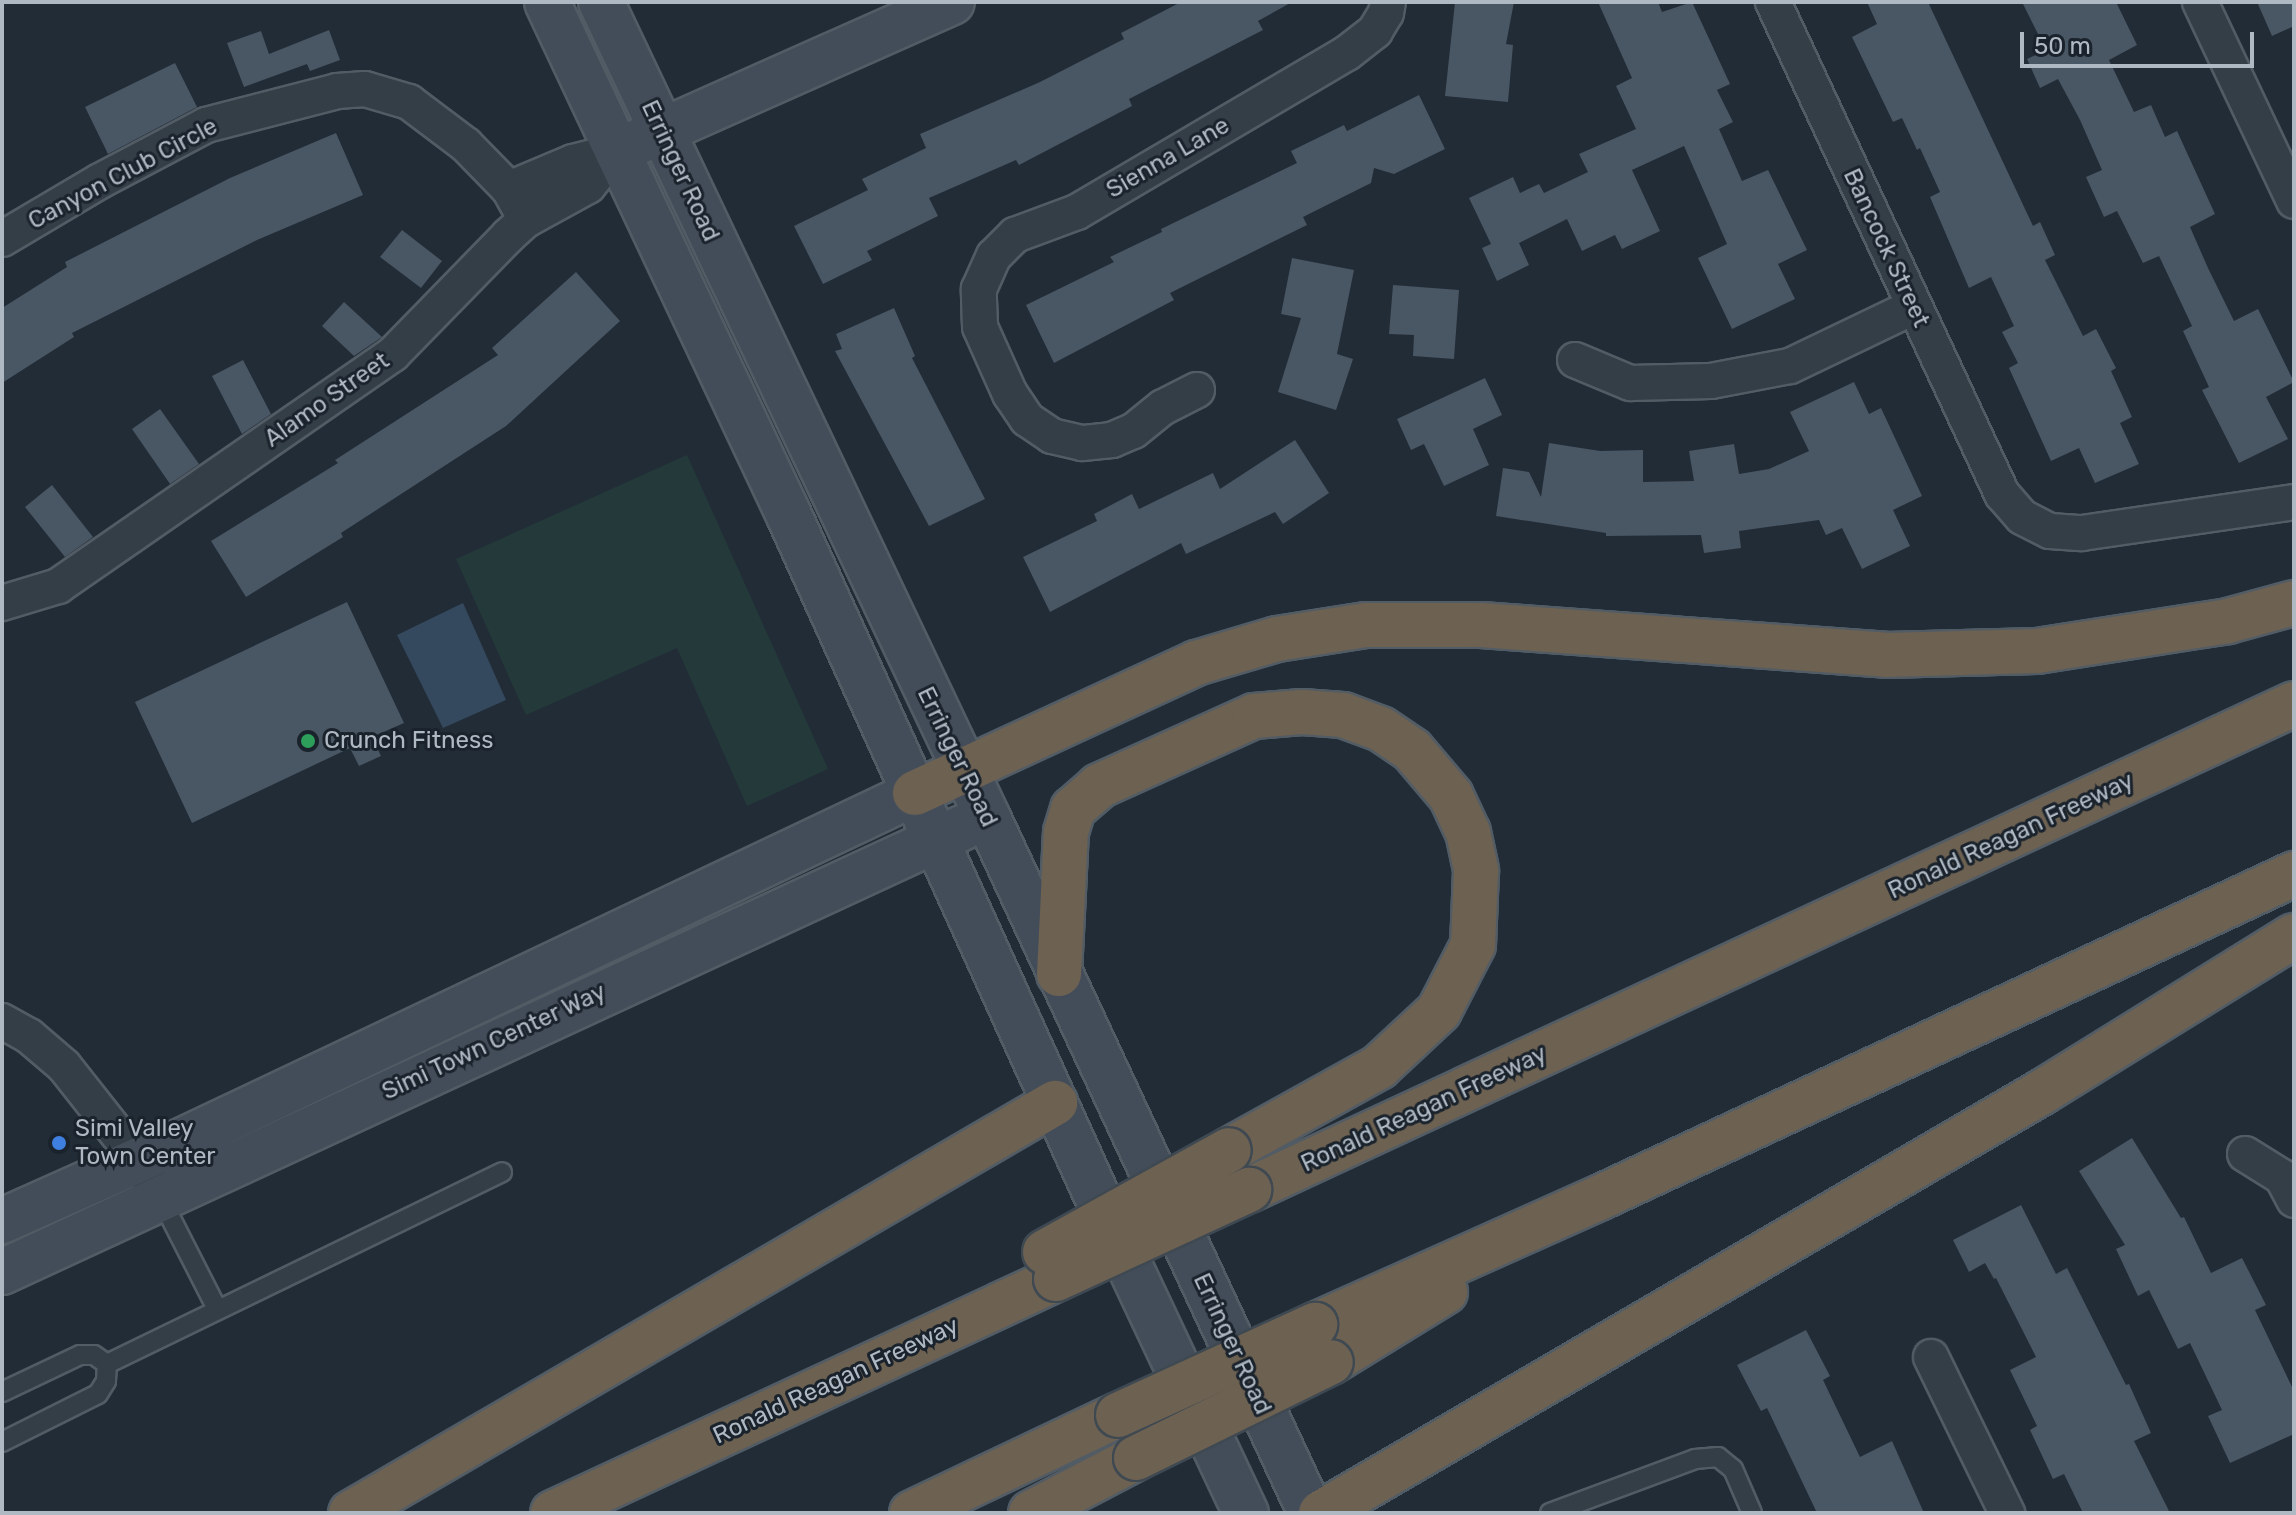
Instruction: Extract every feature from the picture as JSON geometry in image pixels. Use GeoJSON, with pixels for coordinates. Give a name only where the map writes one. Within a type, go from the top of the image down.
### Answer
{"type":"FeatureCollection","features":[{"type":"Feature","properties":{"kind":"highway"},"geometry":{"type":"LineString","coordinates":[[915,793],[1196,663],[1277,639],[1366,625],[1481,625],[1886,655],[2037,651],[2228,621],[2294,603]]}},
{"type":"Feature","properties":{"kind":"highway","name":"Ronald Reagan Freeway"},"geometry":{"type":"LineString","coordinates":[[553,1513],[772,1411],[1050,1265],[1249,1190],[2294,704]]}},
{"type":"Feature","properties":{"kind":"highway"},"geometry":{"type":"LineString","coordinates":[[1050,1265],[1229,1150],[1379,1067],[1439,1011],[1473,945],[1476,871],[1468,832],[1451,796],[1412,750],[1381,729],[1343,715],[1302,712],[1254,716],[1099,786],[1073,809],[1066,832],[1059,974]]}},
{"type":"Feature","properties":{"kind":"highway"},"geometry":{"type":"LineString","coordinates":[[1031,1513],[1136,1458],[1323,1344],[1601,1197],[2294,874]]}},
{"type":"Feature","properties":{"kind":"highway"},"geometry":{"type":"LineString","coordinates":[[1321,1513],[2042,1092],[2294,936]]}},
{"type":"Feature","properties":{"kind":"highway"},"geometry":{"type":"LineString","coordinates":[[351,1513],[1055,1103]]}},
{"type":"Feature","properties":{"kind":"highway"},"geometry":{"type":"LineString","coordinates":[[912,1513],[1118,1415],[1323,1344]]}},
{"type":"Feature","properties":{"kind":"main road","name":"Erringer Road"},"geometry":{"type":"LineString","coordinates":[[547,2],[1246,1513]]}},
{"type":"Feature","properties":{"kind":"main road","name":"Erringer Road"},"geometry":{"type":"LineString","coordinates":[[601,2],[987,816],[1311,1513]]}},
{"type":"Feature","properties":{"kind":"main road","name":"Alamo Street"},"geometry":{"type":"LineString","coordinates":[[617,151],[952,2]]}},
{"type":"Feature","properties":{"kind":"main road","name":"Simi Town Center Way"},"geometry":{"type":"LineString","coordinates":[[2,1272],[149,1179],[915,793]]}},
{"type":"Feature","properties":{"kind":"main road","name":"Simi Town Center Way"},"geometry":{"type":"LineString","coordinates":[[2,1221],[149,1179],[987,816]]}},
{"type":"Feature","properties":{"kind":"street","name":"Sienna Lane"},"geometry":{"type":"LineString","coordinates":[[1197,390],[1163,407],[1133,431],[1112,440],[1082,443],[1052,436],[1027,419],[1010,394],[980,327],[979,289],[994,256],[1015,235],[1077,212],[1347,53],[1375,31],[1388,2]]}},
{"type":"Feature","properties":{"kind":"street","name":"Bancock Street"},"geometry":{"type":"LineString","coordinates":[[1773,2],[2002,494],[2022,517],[2050,531],[2082,533],[2294,502]]}},
{"type":"Feature","properties":{"kind":"street"},"geometry":{"type":"LineString","coordinates":[[2200,2],[2294,201]]}},
{"type":"Feature","properties":{"kind":"street","name":"Canyon Club Circle"},"geometry":{"type":"LineString","coordinates":[[2,239],[100,181],[206,125],[337,91],[365,89],[409,102],[466,145],[509,189],[526,220]]}},
{"type":"Feature","properties":{"kind":"street","name":"Alamo Street"},"geometry":{"type":"LineString","coordinates":[[509,189],[573,162],[617,151]]}},
{"type":"Feature","properties":{"kind":"street","name":"Alamo Street"},"geometry":{"type":"LineString","coordinates":[[2,603],[58,586],[393,354],[526,220],[588,186],[617,151]]}},
{"type":"Feature","properties":{"kind":"street"},"geometry":{"type":"LineString","coordinates":[[1575,360],[1630,383],[1711,381],[1790,366],[1913,307]]}},
{"type":"Feature","properties":{"kind":"street"},"geometry":{"type":"LineString","coordinates":[[2,1021],[29,1036],[64,1066],[149,1179]]}},
{"type":"Feature","properties":{"kind":"street"},"geometry":{"type":"LineString","coordinates":[[2245,1154],[2282,1177],[2294,1200]]}},
{"type":"Feature","properties":{"kind":"street"},"geometry":{"type":"LineString","coordinates":[[1931,1357],[2007,1513]]}},
{"type":"Feature","properties":{"kind":"lane"},"geometry":{"type":"LineString","coordinates":[[107,1364],[502,1172]]}},
{"type":"Feature","properties":{"kind":"lane"},"geometry":{"type":"LineString","coordinates":[[149,1179],[217,1309]]}},
{"type":"Feature","properties":{"kind":"lane"},"geometry":{"type":"LineString","coordinates":[[2,1392],[80,1355],[94,1355],[107,1364]]}},
{"type":"Feature","properties":{"kind":"lane"},"geometry":{"type":"LineString","coordinates":[[2,1442],[98,1394],[106,1381],[107,1364]]}},
{"type":"Feature","properties":{"kind":"lane"},"geometry":{"type":"LineString","coordinates":[[1550,1513],[1695,1459],[1718,1457],[1733,1469],[1752,1513]]}},
{"type":"Feature","properties":{"kind":"green space"},"geometry":{"type":"Polygon","coordinates":[[[687,455],[828,769],[747,806],[677,648],[526,715],[456,559],[687,455]]]}},
{"type":"Feature","properties":{"kind":"water"},"geometry":{"type":"Polygon","coordinates":[[[463,603],[506,700],[443,728],[397,635],[463,603]]]}},
{"type":"Feature","properties":{"kind":"building"},"geometry":{"type":"Polygon","coordinates":[[[1181,2],[1292,2],[1258,21],[1263,30],[1129,99],[1132,106],[1019,165],[1016,160],[929,198],[938,216],[867,251],[872,260],[823,284],[794,226],[868,190],[862,179],[926,148],[920,134],[1040,82],[1124,39],[1121,33],[1181,2]]]}},
{"type":"Feature","properties":{"kind":"building"},"geometry":{"type":"Polygon","coordinates":[[[1455,2],[1514,2],[1506,44],[1513,45],[1508,102],[1445,96],[1455,2]]]}},
{"type":"Feature","properties":{"kind":"building"},"geometry":{"type":"Polygon","coordinates":[[[1598,2],[1658,2],[1662,12],[1692,2],[1730,84],[1717,90],[1733,122],[1719,129],[1742,181],[1768,170],[1807,250],[1778,264],[1795,299],[1732,329],[1698,258],[1727,244],[1684,146],[1632,170],[1660,231],[1622,249],[1615,235],[1582,251],[1567,219],[1519,243],[1529,265],[1497,281],[1482,248],[1491,244],[1469,198],[1513,177],[1520,193],[1539,184],[1544,193],[1588,172],[1579,154],[1636,129],[1616,86],[1632,78],[1598,2]]]}},
{"type":"Feature","properties":{"kind":"building"},"geometry":{"type":"Polygon","coordinates":[[[1867,2],[1928,2],[2033,226],[2040,222],[2055,255],[2045,260],[2083,336],[2096,329],[2116,368],[2111,371],[2132,417],[2120,423],[2139,464],[2095,483],[2079,448],[2051,461],[2009,368],[2018,363],[2002,332],[2014,326],[1991,277],[1969,288],[1930,197],[1940,192],[1920,148],[1917,150],[1902,118],[1893,122],[1852,37],[1877,24],[1867,2]]]}},
{"type":"Feature","properties":{"kind":"building"},"geometry":{"type":"Polygon","coordinates":[[[2022,2],[2116,2],[2137,45],[2109,60],[2134,112],[2151,105],[2165,137],[2177,131],[2215,214],[2190,227],[2208,268],[2234,321],[2258,309],[2294,382],[2266,397],[2288,439],[2239,463],[2202,390],[2209,387],[2183,331],[2192,326],[2159,256],[2143,263],[2117,211],[2104,217],[2086,177],[2102,170],[2080,120],[2058,79],[2040,88],[2027,59],[2046,50],[2022,2]]]}},
{"type":"Feature","properties":{"kind":"building"},"geometry":{"type":"Polygon","coordinates":[[[2257,2],[2294,2],[2294,26],[2272,36],[2257,2]]]}},
{"type":"Feature","properties":{"kind":"building"},"geometry":{"type":"Polygon","coordinates":[[[329,30],[340,60],[310,71],[307,64],[244,87],[227,43],[261,31],[269,54],[329,30]]]}},
{"type":"Feature","properties":{"kind":"building"},"geometry":{"type":"Polygon","coordinates":[[[175,63],[197,107],[108,154],[85,107],[175,63]]]}},
{"type":"Feature","properties":{"kind":"building"},"geometry":{"type":"Polygon","coordinates":[[[1419,95],[1445,149],[1394,174],[1374,168],[1371,183],[1303,217],[1307,225],[1170,293],[1174,300],[1054,363],[1026,305],[1114,262],[1110,257],[1162,232],[1161,229],[1297,163],[1291,151],[1344,125],[1347,131],[1419,95]]]}},
{"type":"Feature","properties":{"kind":"building"},"geometry":{"type":"Polygon","coordinates":[[[336,133],[363,195],[257,240],[72,333],[74,337],[2,383],[2,308],[67,267],[65,262],[230,178],[336,133]]]}},
{"type":"Feature","properties":{"kind":"building"},"geometry":{"type":"Polygon","coordinates":[[[402,230],[442,261],[421,288],[380,257],[402,230]]]}},
{"type":"Feature","properties":{"kind":"building"},"geometry":{"type":"Polygon","coordinates":[[[1292,258],[1354,270],[1337,354],[1353,359],[1336,410],[1278,392],[1301,318],[1281,314],[1292,258]]]}},
{"type":"Feature","properties":{"kind":"building"},"geometry":{"type":"Polygon","coordinates":[[[576,272],[620,321],[506,426],[341,533],[343,537],[246,597],[211,541],[338,463],[335,460],[498,355],[492,348],[576,272]]]}},
{"type":"Feature","properties":{"kind":"building"},"geometry":{"type":"Polygon","coordinates":[[[1393,285],[1459,290],[1454,359],[1413,356],[1414,335],[1389,334],[1393,285]]]}},
{"type":"Feature","properties":{"kind":"building"},"geometry":{"type":"Polygon","coordinates":[[[344,302],[382,337],[354,356],[322,326],[344,302]]]}},
{"type":"Feature","properties":{"kind":"building"},"geometry":{"type":"Polygon","coordinates":[[[894,308],[915,356],[912,358],[985,499],[929,526],[835,351],[842,349],[836,334],[894,308]]]}},
{"type":"Feature","properties":{"kind":"building"},"geometry":{"type":"Polygon","coordinates":[[[243,360],[271,414],[242,434],[212,376],[243,360]]]}},
{"type":"Feature","properties":{"kind":"building"},"geometry":{"type":"Polygon","coordinates":[[[1485,378],[1502,415],[1473,429],[1489,465],[1444,486],[1424,444],[1411,450],[1397,419],[1485,378]]]}},
{"type":"Feature","properties":{"kind":"building"},"geometry":{"type":"Polygon","coordinates":[[[1854,382],[1869,414],[1881,408],[1922,496],[1893,510],[1910,546],[1862,569],[1842,528],[1826,535],[1819,520],[1739,531],[1741,548],[1704,553],[1701,535],[1606,536],[1606,533],[1496,516],[1503,468],[1529,472],[1541,497],[1549,443],[1600,451],[1643,450],[1643,482],[1694,481],[1689,451],[1734,444],[1739,474],[1769,469],[1809,451],[1790,412],[1854,382]]]}},
{"type":"Feature","properties":{"kind":"building"},"geometry":{"type":"Polygon","coordinates":[[[160,409],[199,464],[170,484],[132,429],[160,409]]]}},
{"type":"Feature","properties":{"kind":"building"},"geometry":{"type":"Polygon","coordinates":[[[1295,440],[1329,493],[1283,524],[1275,512],[1186,554],[1181,543],[1050,612],[1023,557],[1097,521],[1094,514],[1132,494],[1139,509],[1213,473],[1220,489],[1295,440]]]}},
{"type":"Feature","properties":{"kind":"building"},"geometry":{"type":"Polygon","coordinates":[[[52,485],[93,537],[65,557],[25,507],[52,485]]]}},
{"type":"Feature","properties":{"kind":"building"},"geometry":{"type":"Polygon","coordinates":[[[347,602],[404,723],[372,737],[381,756],[359,766],[350,748],[192,823],[135,702],[347,602]]]}},
{"type":"Feature","properties":{"kind":"building"},"geometry":{"type":"Polygon","coordinates":[[[2132,1138],[2181,1218],[2184,1217],[2211,1273],[2242,1258],[2266,1305],[2255,1310],[2294,1391],[2294,1434],[2230,1463],[2208,1416],[2222,1410],[2190,1343],[2178,1349],[2149,1290],[2138,1296],[2116,1249],[2125,1245],[2079,1171],[2132,1138]]]}},
{"type":"Feature","properties":{"kind":"building"},"geometry":{"type":"Polygon","coordinates":[[[2021,1205],[2056,1274],[2067,1268],[2126,1385],[2129,1384],[2151,1433],[2134,1441],[2170,1513],[2083,1513],[2064,1474],[2053,1479],[2030,1430],[2037,1426],[2010,1370],[2036,1357],[1996,1278],[1985,1263],[1969,1272],[1953,1240],[2021,1205]]]}},
{"type":"Feature","properties":{"kind":"building"},"geometry":{"type":"Polygon","coordinates":[[[1806,1330],[1830,1376],[1823,1380],[1860,1457],[1892,1441],[1924,1513],[1817,1513],[1767,1408],[1761,1411],[1737,1365],[1806,1330]]]}},
{"type":"Feature","properties":{"kind":"place","name":"Crunch Fitness"},"geometry":{"type":"Point","coordinates":[308,741]}},
{"type":"Feature","properties":{"kind":"place","name":"Simi Valley Town Center"},"geometry":{"type":"Point","coordinates":[59,1143]}}]}
